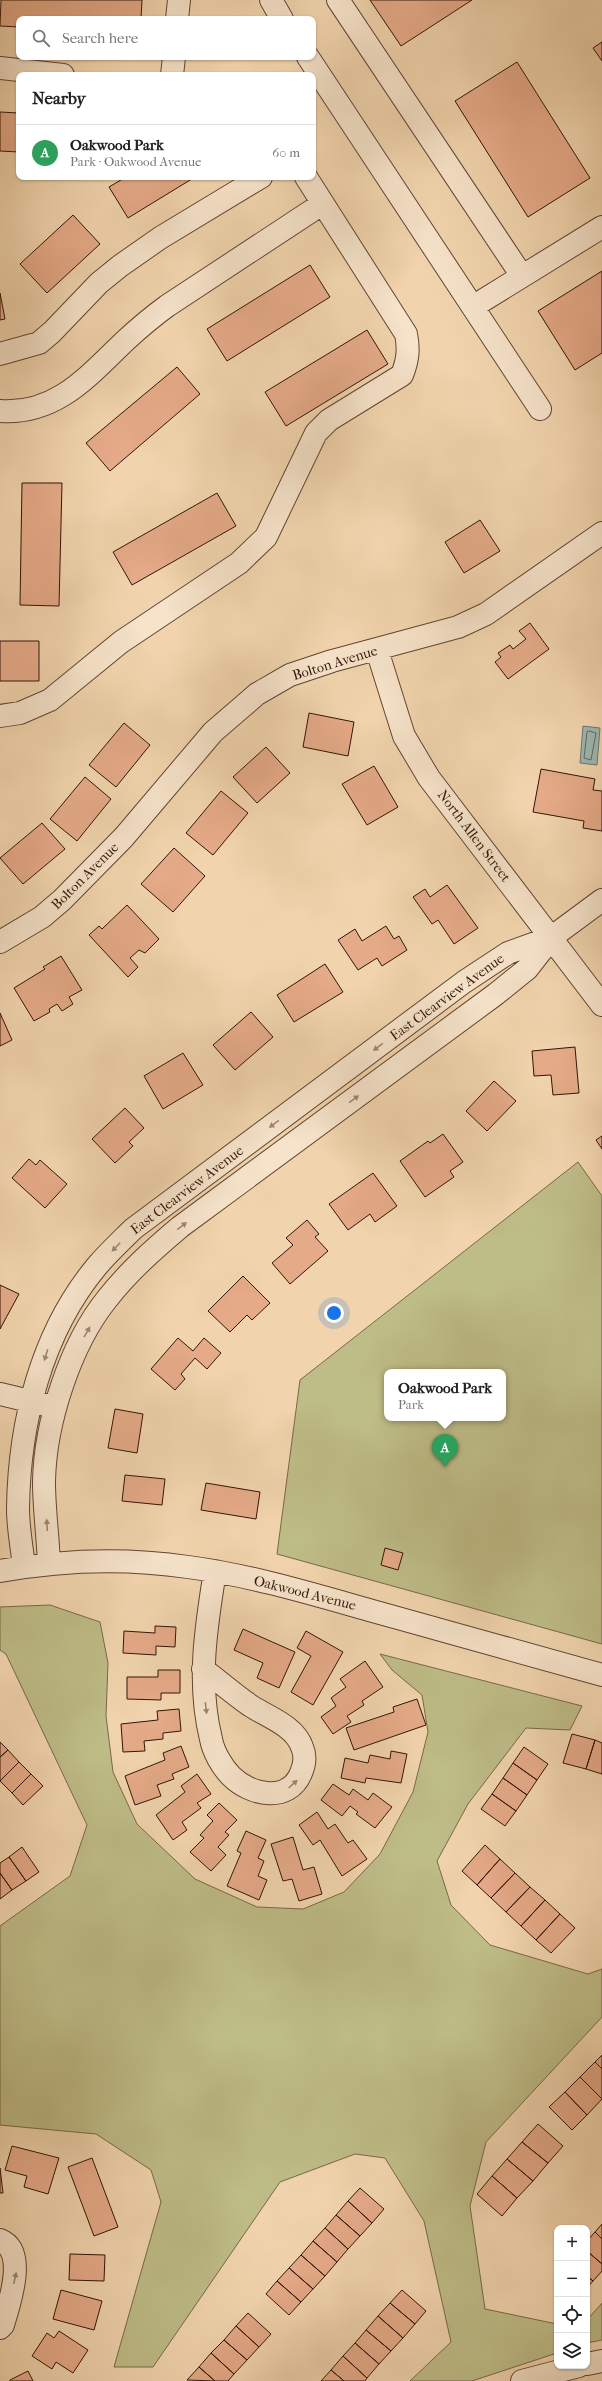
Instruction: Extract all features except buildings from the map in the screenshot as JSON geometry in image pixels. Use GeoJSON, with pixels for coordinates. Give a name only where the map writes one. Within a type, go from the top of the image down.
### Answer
{"type":"FeatureCollection","features":[{"type":"Feature","properties":{"kind":"street"},"geometry":{"type":"LineString","coordinates":[[178,16],[179,0]]}},
{"type":"Feature","properties":{"kind":"street"},"geometry":{"type":"LineString","coordinates":[[271,0],[280,16]]}},
{"type":"Feature","properties":{"kind":"street"},"geometry":{"type":"LineString","coordinates":[[338,0],[522,276]]}},
{"type":"Feature","properties":{"kind":"street"},"geometry":{"type":"LineString","coordinates":[[172,72],[174,60]]}},
{"type":"Feature","properties":{"kind":"street"},"geometry":{"type":"LineString","coordinates":[[310,60],[474,306],[540,409]]}},
{"type":"Feature","properties":{"kind":"street"},"geometry":{"type":"LineString","coordinates":[[0,68],[36,72]]}},
{"type":"Feature","properties":{"kind":"street"},"geometry":{"type":"LineString","coordinates":[[0,354],[39,343],[52,332],[99,283],[120,266],[160,238],[256,180]]}},
{"type":"Feature","properties":{"kind":"street"},"geometry":{"type":"LineString","coordinates":[[0,716],[20,713],[50,700],[121,642],[239,563],[266,537],[316,434],[329,420],[402,374],[407,363],[409,348],[406,334],[308,180]]}},
{"type":"Feature","properties":{"kind":"street"},"geometry":{"type":"LineString","coordinates":[[0,411],[13,412],[28,409],[66,395],[157,314],[322,204]]}},
{"type":"Feature","properties":{"kind":"street"},"geometry":{"type":"LineString","coordinates":[[474,306],[602,227]]}},
{"type":"Feature","properties":{"kind":"street","name":"Bolton Avenue"},"geometry":{"type":"LineString","coordinates":[[0,942],[42,917],[62,900],[124,837],[213,732],[257,694],[290,675],[332,661],[458,627],[486,614],[602,533]]}},
{"type":"Feature","properties":{"kind":"street","name":"North Allen Street"},"geometry":{"type":"LineString","coordinates":[[377,650],[404,736],[430,778],[552,937],[602,1005]]}},
{"type":"Feature","properties":{"kind":"street"},"geometry":{"type":"LineString","coordinates":[[552,937],[602,900]]}},
{"type":"Feature","properties":{"kind":"street","name":"East Clearview Avenue"},"geometry":{"type":"LineString","coordinates":[[24,1567],[18,1504],[21,1453],[31,1402],[50,1343],[74,1298],[97,1266],[133,1229],[464,982],[508,953],[552,937]]}},
{"type":"Feature","properties":{"kind":"street","name":"East Clearview Avenue"},"geometry":{"type":"LineString","coordinates":[[49,1564],[44,1482],[49,1431],[72,1361],[106,1300],[144,1257],[166,1239],[527,969],[552,937]]}},
{"type":"Feature","properties":{"kind":"street"},"geometry":{"type":"LineString","coordinates":[[320,1090],[336,1112]]}},
{"type":"Feature","properties":{"kind":"street"},"geometry":{"type":"LineString","coordinates":[[148,1218],[166,1239]]}},
{"type":"Feature","properties":{"kind":"street"},"geometry":{"type":"LineString","coordinates":[[0,1394],[57,1408]]}},
{"type":"Feature","properties":{"kind":"street","name":"Oakwood Avenue"},"geometry":{"type":"LineString","coordinates":[[0,1571],[49,1564],[150,1563],[215,1571],[321,1597],[602,1675]]}},
{"type":"Feature","properties":{"kind":"street"},"geometry":{"type":"LineString","coordinates":[[203,1669],[251,1706],[290,1729],[302,1746],[306,1763],[298,1781],[284,1792],[269,1794],[248,1788],[231,1776],[220,1760],[211,1740],[203,1669],[206,1629],[215,1571]]}},
{"type":"Feature","properties":{"kind":"street"},"geometry":{"type":"LineString","coordinates":[[0,2240],[5,2242],[12,2253],[16,2271],[3,2325],[0,2328]]}},
{"type":"Feature","properties":{"kind":"street"},"geometry":{"type":"LineString","coordinates":[[590,2363],[602,2361]]}},
{"type":"Feature","properties":{"kind":"street"},"geometry":{"type":"LineString","coordinates":[[522,2381],[568,2369]]}},
{"type":"Feature","properties":{"kind":"shaded area"},"geometry":{"type":"Polygon","coordinates":[[[578,1162],[602,1196],[602,1644],[277,1554],[300,1380],[578,1162]]]}},
{"type":"Feature","properties":{"kind":"shaded area"},"geometry":{"type":"Polygon","coordinates":[[[50,1605],[100,1622],[108,1663],[106,1716],[113,1772],[137,1824],[195,1879],[257,1907],[303,1909],[344,1892],[380,1854],[413,1792],[428,1732],[422,1695],[392,1670],[380,1654],[582,1706],[570,1730],[526,1728],[468,1804],[437,1861],[451,1905],[490,1945],[588,1974],[602,1969],[602,2017],[486,2142],[470,2206],[485,2309],[554,2323],[554,2354],[472,2381],[410,2381],[451,2342],[424,2221],[385,2158],[355,2154],[280,2182],[153,2367],[114,2367],[161,2202],[151,2170],[96,2134],[0,2125],[0,1926],[70,1876],[87,1825],[6,1654],[0,1650],[0,1607],[50,1605]]]}},
{"type":"Feature","properties":{"kind":"shaded area"},"geometry":{"type":"Polygon","coordinates":[[[602,2303],[602,2340],[590,2342],[590,2317],[602,2303]]]}},
{"type":"Feature","properties":{"kind":"water"},"geometry":{"type":"Polygon","coordinates":[[[583,726],[600,728],[597,765],[580,763],[583,726]]]}},
{"type":"Feature","properties":{"kind":"place","name":"Oakwood Park"},"geometry":{"type":"Point","coordinates":[445,1467]}}]}
